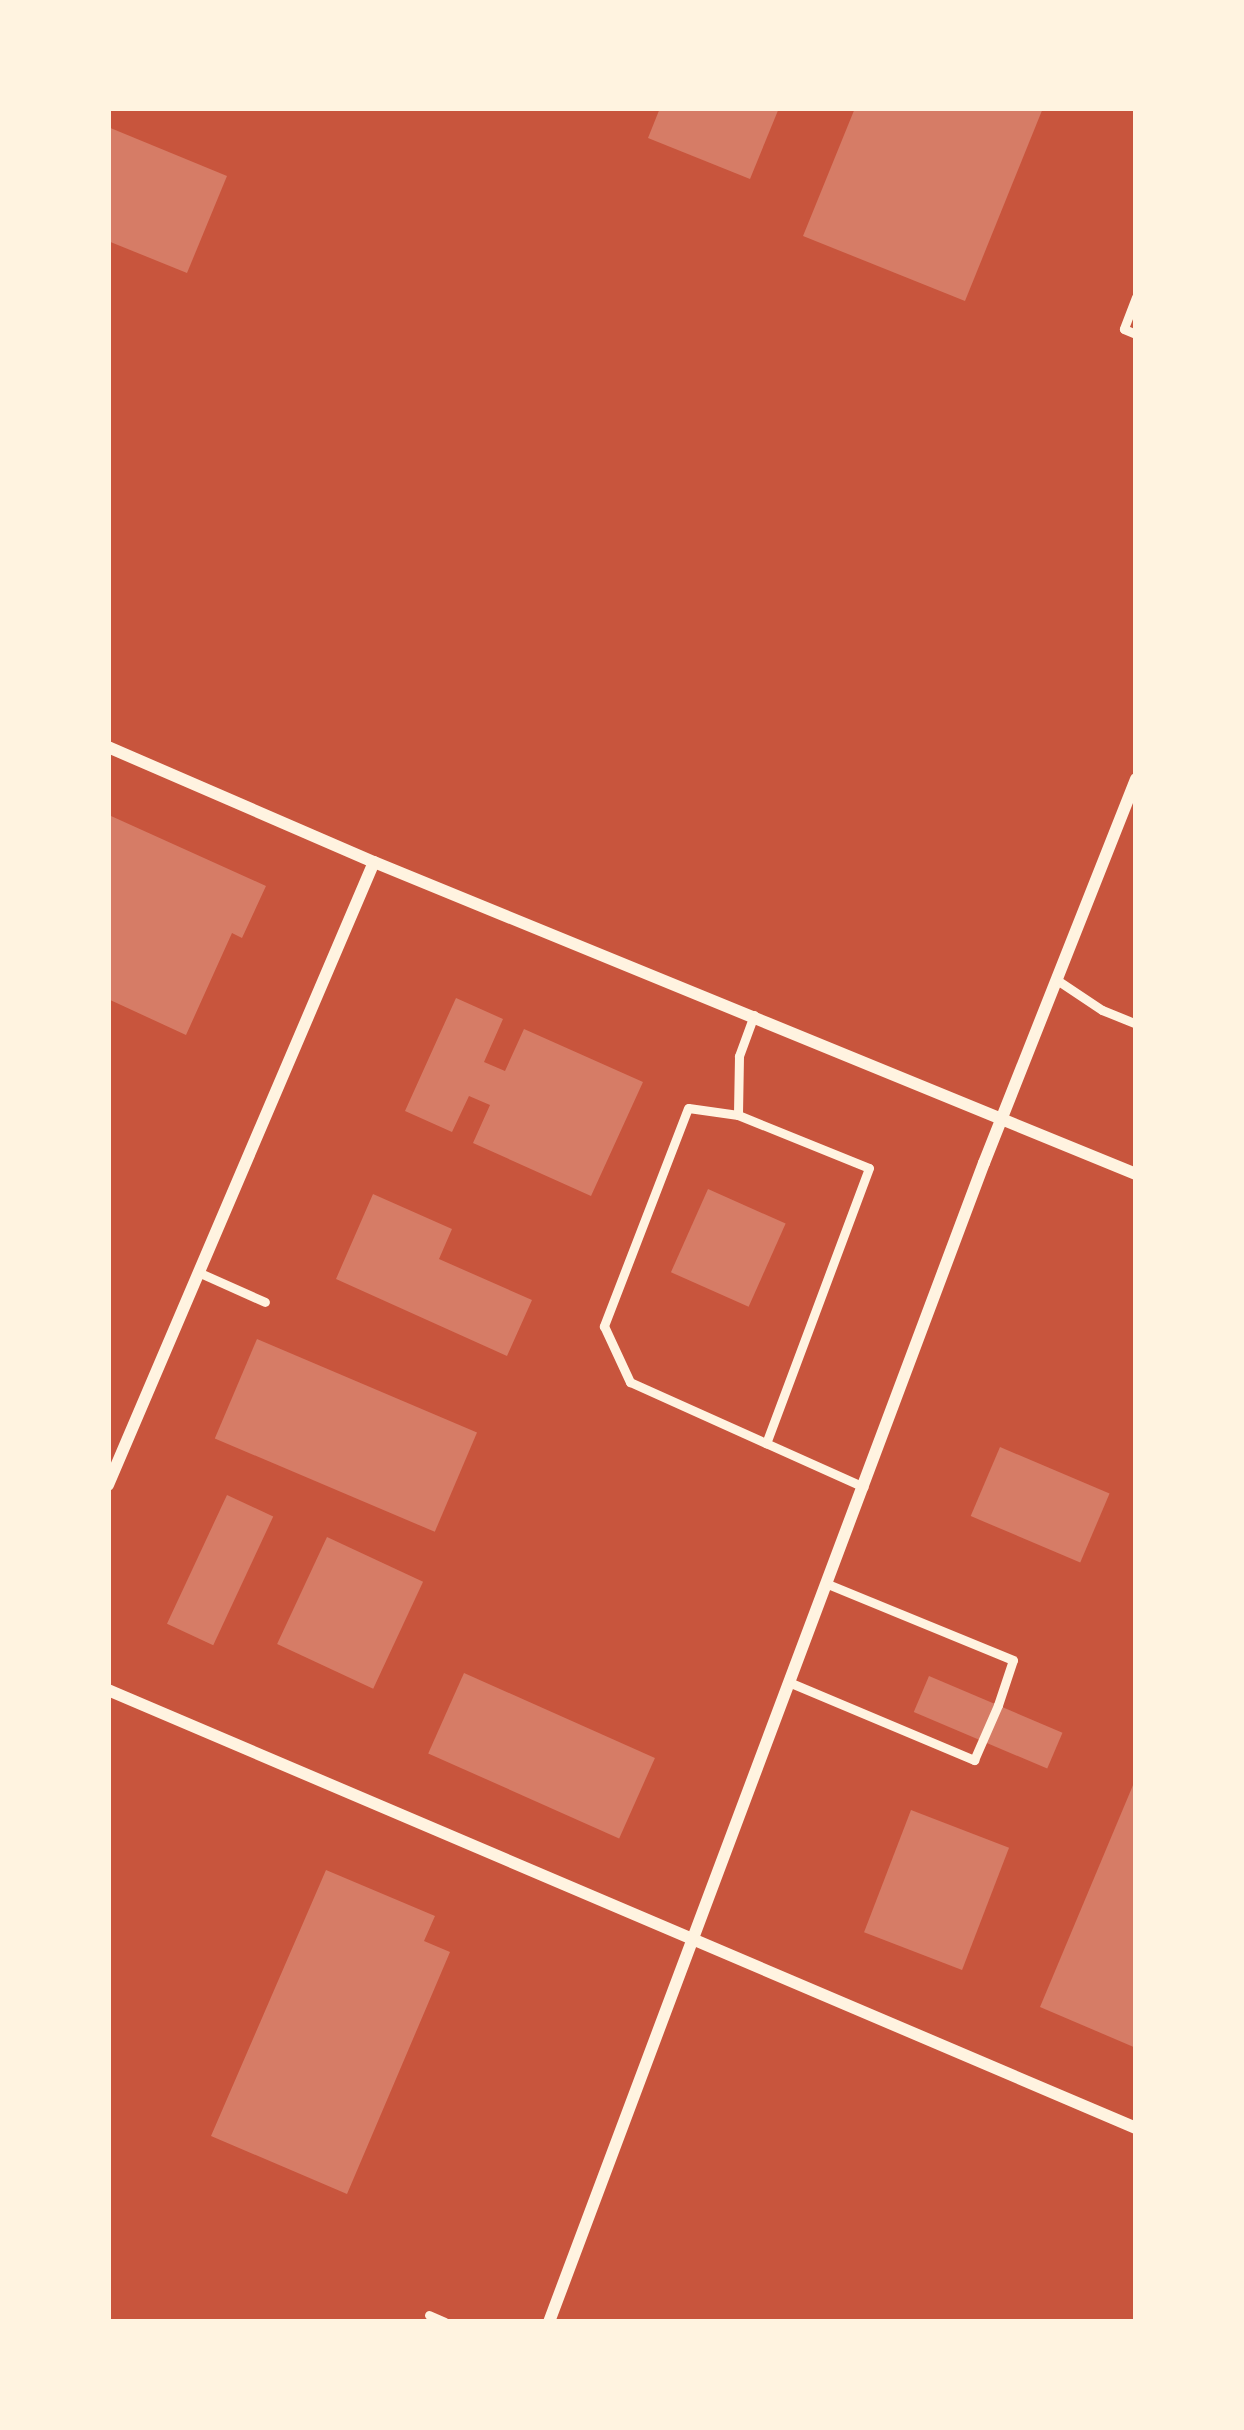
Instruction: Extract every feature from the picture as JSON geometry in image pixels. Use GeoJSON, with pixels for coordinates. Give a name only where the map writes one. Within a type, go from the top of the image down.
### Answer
{"type":"FeatureCollection","features":[{"type":"Feature","properties":{"kind":"street"},"geometry":{"type":"LineString","coordinates":[[108,747],[374,862],[1136,1174]]}},
{"type":"Feature","properties":{"kind":"street"},"geometry":{"type":"LineString","coordinates":[[549,2322],[1003,1116],[1136,778]]}},
{"type":"Feature","properties":{"kind":"street"},"geometry":{"type":"LineString","coordinates":[[108,1485],[374,862]]}},
{"type":"Feature","properties":{"kind":"street"},"geometry":{"type":"LineString","coordinates":[[108,1690],[1136,2128]]}},
{"type":"Feature","properties":{"kind":"lane"},"geometry":{"type":"LineString","coordinates":[[1136,297],[1124,329],[1136,334]]}},
{"type":"Feature","properties":{"kind":"lane"},"geometry":{"type":"LineString","coordinates":[[1057,980],[1102,1010],[1136,1024]]}},
{"type":"Feature","properties":{"kind":"lane"},"geometry":{"type":"LineString","coordinates":[[738,1115],[739,1056],[754,1016]]}},
{"type":"Feature","properties":{"kind":"lane"},"geometry":{"type":"LineString","coordinates":[[766,1443],[869,1168],[738,1115],[688,1108],[604,1326],[631,1382],[766,1443],[864,1487]]}},
{"type":"Feature","properties":{"kind":"lane"},"geometry":{"type":"LineString","coordinates":[[200,1273],[265,1302]]}},
{"type":"Feature","properties":{"kind":"lane"},"geometry":{"type":"LineString","coordinates":[[791,1683],[974,1760],[998,1705],[1013,1660],[828,1584]]}},
{"type":"Feature","properties":{"kind":"lane"},"geometry":{"type":"LineString","coordinates":[[429,2315],[446,2322]]}},
{"type":"Feature","properties":{"kind":"building"},"geometry":{"type":"Polygon","coordinates":[[[660,108],[779,108],[750,179],[648,138],[660,108]]]}},
{"type":"Feature","properties":{"kind":"building"},"geometry":{"type":"Polygon","coordinates":[[[855,108],[1043,108],[965,301],[803,236],[855,108]]]}},
{"type":"Feature","properties":{"kind":"building"},"geometry":{"type":"Polygon","coordinates":[[[108,127],[227,176],[187,273],[108,241],[108,127]]]}},
{"type":"Feature","properties":{"kind":"building"},"geometry":{"type":"Polygon","coordinates":[[[111,816],[266,886],[242,938],[232,933],[186,1035],[108,999],[111,816]]]}},
{"type":"Feature","properties":{"kind":"building"},"geometry":{"type":"Polygon","coordinates":[[[456,998],[503,1019],[484,1062],[505,1071],[524,1029],[643,1082],[591,1196],[473,1143],[490,1105],[469,1096],[452,1132],[405,1111],[456,998]]]}},
{"type":"Feature","properties":{"kind":"building"},"geometry":{"type":"Polygon","coordinates":[[[708,1189],[786,1224],[749,1307],[671,1272],[708,1189]]]}},
{"type":"Feature","properties":{"kind":"building"},"geometry":{"type":"Polygon","coordinates":[[[373,1194],[452,1229],[439,1259],[532,1300],[507,1356],[336,1279],[373,1194]]]}},
{"type":"Feature","properties":{"kind":"building"},"geometry":{"type":"Polygon","coordinates":[[[257,1339],[477,1432],[435,1532],[215,1438],[257,1339]]]}},
{"type":"Feature","properties":{"kind":"building"},"geometry":{"type":"Polygon","coordinates":[[[1000,1447],[1110,1493],[1080,1563],[971,1516],[1000,1447]]]}},
{"type":"Feature","properties":{"kind":"building"},"geometry":{"type":"Polygon","coordinates":[[[227,1495],[273,1517],[213,1645],[167,1624],[227,1495]]]}},
{"type":"Feature","properties":{"kind":"building"},"geometry":{"type":"Polygon","coordinates":[[[327,1537],[423,1582],[373,1689],[277,1644],[327,1537]]]}},
{"type":"Feature","properties":{"kind":"building"},"geometry":{"type":"Polygon","coordinates":[[[464,1673],[655,1758],[619,1838],[428,1753],[464,1673]]]}},
{"type":"Feature","properties":{"kind":"building"},"geometry":{"type":"Polygon","coordinates":[[[929,1676],[1062,1733],[1047,1769],[914,1712],[929,1676]]]}},
{"type":"Feature","properties":{"kind":"building"},"geometry":{"type":"Polygon","coordinates":[[[1136,1778],[1136,2048],[1040,2007],[1136,1778]]]}},
{"type":"Feature","properties":{"kind":"building"},"geometry":{"type":"Polygon","coordinates":[[[911,1810],[1009,1848],[962,1970],[864,1932],[911,1810]]]}},
{"type":"Feature","properties":{"kind":"building"},"geometry":{"type":"Polygon","coordinates":[[[326,1870],[435,1916],[424,1941],[450,1952],[347,2194],[211,2136],[326,1870]]]}}]}
